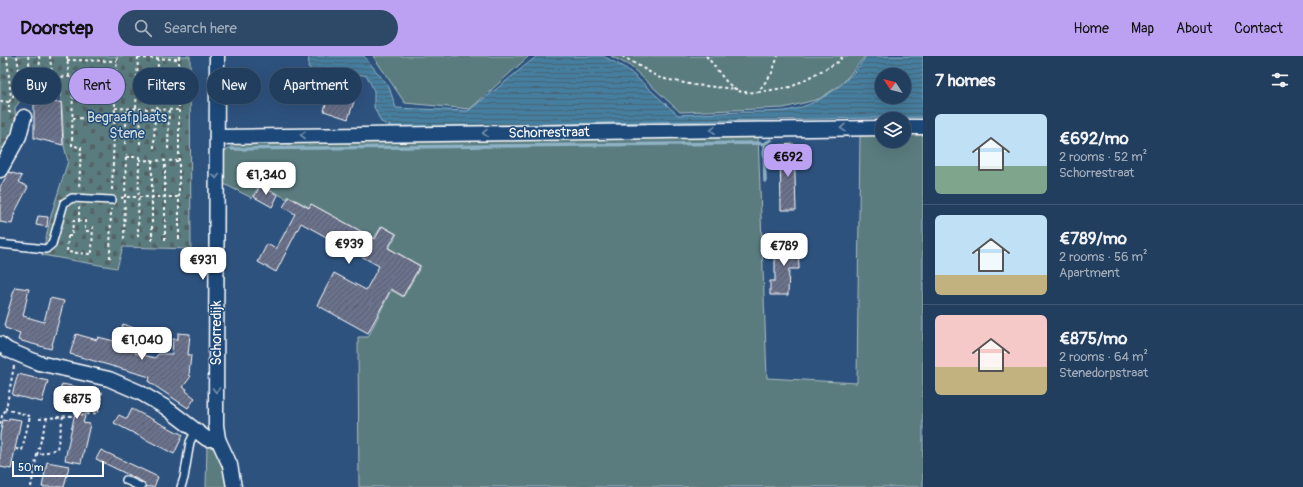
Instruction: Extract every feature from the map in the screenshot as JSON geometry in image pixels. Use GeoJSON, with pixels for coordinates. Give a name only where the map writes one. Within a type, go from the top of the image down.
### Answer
{"type":"FeatureCollection","features":[{"type":"Feature","properties":{"kind":"street","name":"Schorredijk"},"geometry":{"type":"LineString","coordinates":[[217,56],[216,425],[218,439],[230,465],[234,487]]}},
{"type":"Feature","properties":{"kind":"street"},"geometry":{"type":"LineString","coordinates":[[0,170],[19,136],[24,117]]}},
{"type":"Feature","properties":{"kind":"street"},"geometry":{"type":"LineString","coordinates":[[911,127],[923,127]]}},
{"type":"Feature","properties":{"kind":"street","name":"Schorrestraat"},"geometry":{"type":"LineString","coordinates":[[216,137],[875,128]]}},
{"type":"Feature","properties":{"kind":"street"},"geometry":{"type":"LineString","coordinates":[[0,344],[40,363],[109,379],[139,392],[165,407],[207,439],[218,439]]}},
{"type":"Feature","properties":{"kind":"lane"},"geometry":{"type":"LineString","coordinates":[[0,244],[46,249],[52,244],[64,203],[72,198],[112,200]]}},
{"type":"Feature","properties":{"kind":"lane"},"geometry":{"type":"LineString","coordinates":[[181,487],[190,442],[196,430]]}},
{"type":"Feature","properties":{"kind":"lane"},"geometry":{"type":"LineString","coordinates":[[126,480],[141,487]]}},
{"type":"Feature","properties":{"kind":"path"},"geometry":{"type":"LineString","coordinates":[[7,56],[11,99],[8,102]]}},
{"type":"Feature","properties":{"kind":"path"},"geometry":{"type":"LineString","coordinates":[[17,56],[18,68]]}},
{"type":"Feature","properties":{"kind":"path"},"geometry":{"type":"LineString","coordinates":[[28,56],[30,68]]}},
{"type":"Feature","properties":{"kind":"path"},"geometry":{"type":"LineString","coordinates":[[39,56],[40,68]]}},
{"type":"Feature","properties":{"kind":"path"},"geometry":{"type":"LineString","coordinates":[[50,56],[51,68]]}},
{"type":"Feature","properties":{"kind":"path"},"geometry":{"type":"LineString","coordinates":[[61,77],[69,77],[66,56]]}},
{"type":"Feature","properties":{"kind":"path"},"geometry":{"type":"LineString","coordinates":[[117,56],[117,68]]}},
{"type":"Feature","properties":{"kind":"path"},"geometry":{"type":"LineString","coordinates":[[622,56],[660,78],[694,85],[737,89]]}},
{"type":"Feature","properties":{"kind":"path"},"geometry":{"type":"LineString","coordinates":[[706,56],[716,67],[723,79],[739,91],[758,92],[791,87],[838,62],[843,56]]}},
{"type":"Feature","properties":{"kind":"path"},"geometry":{"type":"LineString","coordinates":[[758,92],[772,72],[778,56]]}},
{"type":"Feature","properties":{"kind":"path"},"geometry":{"type":"LineString","coordinates":[[136,108],[138,57],[158,59],[179,57],[179,240]]}},
{"type":"Feature","properties":{"kind":"path"},"geometry":{"type":"LineString","coordinates":[[154,148],[158,59]]}},
{"type":"Feature","properties":{"kind":"path"},"geometry":{"type":"LineString","coordinates":[[67,60],[117,61]]}},
{"type":"Feature","properties":{"kind":"path"},"geometry":{"type":"LineString","coordinates":[[0,101],[8,102]]}},
{"type":"Feature","properties":{"kind":"path"},"geometry":{"type":"LineString","coordinates":[[8,102],[9,112],[24,117]]}},
{"type":"Feature","properties":{"kind":"path"},"geometry":{"type":"LineString","coordinates":[[73,104],[72,146],[81,147],[79,221]]}},
{"type":"Feature","properties":{"kind":"path"},"geometry":{"type":"LineString","coordinates":[[110,258],[115,104]]}},
{"type":"Feature","properties":{"kind":"path"},"geometry":{"type":"LineString","coordinates":[[115,108],[178,110]]}},
{"type":"Feature","properties":{"kind":"path"},"geometry":{"type":"LineString","coordinates":[[126,144],[127,108]]}},
{"type":"Feature","properties":{"kind":"path"},"geometry":{"type":"LineString","coordinates":[[140,144],[141,108]]}},
{"type":"Feature","properties":{"kind":"path"},"geometry":{"type":"LineString","coordinates":[[168,149],[169,109]]}},
{"type":"Feature","properties":{"kind":"path"},"geometry":{"type":"LineString","coordinates":[[73,118],[115,119]]}},
{"type":"Feature","properties":{"kind":"path"},"geometry":{"type":"LineString","coordinates":[[124,239],[126,156],[139,157],[139,160],[179,161]]}},
{"type":"Feature","properties":{"kind":"path"},"geometry":{"type":"LineString","coordinates":[[138,240],[139,160]]}},
{"type":"Feature","properties":{"kind":"path"},"geometry":{"type":"LineString","coordinates":[[152,161],[152,241]]}},
{"type":"Feature","properties":{"kind":"path"},"geometry":{"type":"LineString","coordinates":[[165,161],[165,240]]}},
{"type":"Feature","properties":{"kind":"path"},"geometry":{"type":"LineString","coordinates":[[112,200],[125,197],[179,196]]}},
{"type":"Feature","properties":{"kind":"path"},"geometry":{"type":"LineString","coordinates":[[93,224],[93,231],[92,252],[89,252],[89,254],[67,252],[68,236],[72,236],[73,221],[85,221],[85,231],[93,231]]}},
{"type":"Feature","properties":{"kind":"path"},"geometry":{"type":"LineString","coordinates":[[0,424],[6,409],[17,353]]}},
{"type":"Feature","properties":{"kind":"path"},"geometry":{"type":"LineString","coordinates":[[39,419],[98,413],[104,384]]}},
{"type":"Feature","properties":{"kind":"path"},"geometry":{"type":"LineString","coordinates":[[6,409],[30,416],[22,450],[16,449]]}},
{"type":"Feature","properties":{"kind":"path"},"geometry":{"type":"LineString","coordinates":[[37,455],[57,450],[63,416]]}},
{"type":"Feature","properties":{"kind":"path"},"geometry":{"type":"LineString","coordinates":[[31,487],[37,455],[47,418]]}},
{"type":"Feature","properties":{"kind":"green space","name":"Begraafplaats Stene"},"geometry":{"type":"Polygon","coordinates":[[[0,56],[190,56],[190,68],[133,68],[133,104],[190,104],[191,249],[123,247],[117,268],[42,255],[52,212],[68,161],[64,146],[61,99],[61,68],[12,68],[12,104],[18,104],[15,108],[14,129],[10,141],[0,159],[0,56]]]}},
{"type":"Feature","properties":{"kind":"green space"},"geometry":{"type":"Polygon","coordinates":[[[373,56],[529,56],[470,109],[405,103],[373,56]]]}},
{"type":"Feature","properties":{"kind":"green space"},"geometry":{"type":"Polygon","coordinates":[[[611,56],[865,56],[842,84],[819,99],[784,108],[680,112],[630,66],[611,56]]]}},
{"type":"Feature","properties":{"kind":"green space"},"geometry":{"type":"Polygon","coordinates":[[[911,131],[923,131],[923,487],[359,487],[358,337],[368,337],[391,290],[403,297],[421,266],[389,248],[397,234],[382,226],[374,238],[311,204],[309,207],[288,196],[287,199],[260,184],[252,198],[222,183],[222,153],[236,143],[758,134],[767,378],[857,383],[860,132],[875,132],[875,148],[911,148],[911,131]]]}},
{"type":"Feature","properties":{"kind":"green space"},"geometry":{"type":"Polygon","coordinates":[[[207,445],[211,445],[228,470],[228,487],[206,487],[207,445]]]}},
{"type":"Feature","properties":{"kind":"water"},"geometry":{"type":"Polygon","coordinates":[[[309,56],[364,56],[389,87],[396,108],[468,111],[537,56],[603,56],[627,69],[678,115],[785,111],[797,109],[820,99],[842,84],[866,56],[923,56],[923,117],[911,117],[911,112],[875,112],[875,118],[393,127],[381,122],[374,107],[374,91],[367,76],[362,75],[362,68],[309,68],[309,56]]]}},
{"type":"Feature","properties":{"kind":"building"},"geometry":{"type":"Polygon","coordinates":[[[61,102],[63,145],[34,138],[34,104],[61,104],[61,102]]]}},
{"type":"Feature","properties":{"kind":"building"},"geometry":{"type":"Polygon","coordinates":[[[326,104],[353,104],[348,119],[324,111],[326,104]]]}},
{"type":"Feature","properties":{"kind":"building"},"geometry":{"type":"Polygon","coordinates":[[[794,144],[796,210],[781,210],[780,145],[794,144]]]}},
{"type":"Feature","properties":{"kind":"building"},"geometry":{"type":"Polygon","coordinates":[[[9,172],[22,176],[19,182],[28,187],[15,212],[12,224],[0,222],[0,187],[9,172]]]}},
{"type":"Feature","properties":{"kind":"building"},"geometry":{"type":"Polygon","coordinates":[[[260,186],[278,195],[272,207],[254,197],[260,186]]]}},
{"type":"Feature","properties":{"kind":"building"},"geometry":{"type":"Polygon","coordinates":[[[289,197],[309,208],[311,204],[375,239],[382,226],[396,234],[388,248],[420,266],[403,296],[391,289],[368,333],[317,305],[334,273],[366,290],[379,266],[301,223],[276,272],[258,262],[267,244],[276,249],[295,214],[283,207],[289,197]]]}},
{"type":"Feature","properties":{"kind":"building"},"geometry":{"type":"Polygon","coordinates":[[[38,216],[48,217],[47,227],[36,225],[38,216]]]}},
{"type":"Feature","properties":{"kind":"building"},"geometry":{"type":"Polygon","coordinates":[[[775,243],[798,243],[799,269],[789,269],[788,295],[770,295],[770,281],[775,281],[775,243]]]}},
{"type":"Feature","properties":{"kind":"building"},"geometry":{"type":"Polygon","coordinates":[[[15,287],[29,289],[23,316],[44,322],[50,298],[64,301],[51,349],[18,340],[20,333],[5,328],[4,325],[15,287]]]}},
{"type":"Feature","properties":{"kind":"building"},"geometry":{"type":"Polygon","coordinates":[[[123,324],[142,331],[135,353],[155,358],[158,354],[172,354],[173,339],[178,339],[178,333],[190,334],[188,355],[191,355],[189,375],[191,376],[183,387],[187,389],[186,391],[195,398],[188,408],[149,382],[150,377],[70,354],[76,334],[97,340],[98,337],[118,342],[123,324]]]}},
{"type":"Feature","properties":{"kind":"building"},"geometry":{"type":"Polygon","coordinates":[[[18,374],[48,381],[42,402],[12,395],[18,374]]]}},
{"type":"Feature","properties":{"kind":"building"},"geometry":{"type":"Polygon","coordinates":[[[62,384],[93,390],[83,423],[90,424],[81,463],[65,460],[77,403],[57,399],[62,384]]]}},
{"type":"Feature","properties":{"kind":"building"},"geometry":{"type":"Polygon","coordinates":[[[132,409],[183,435],[174,454],[114,423],[119,415],[127,419],[132,409]]]}},
{"type":"Feature","properties":{"kind":"building"},"geometry":{"type":"Polygon","coordinates":[[[9,418],[21,420],[11,469],[0,467],[0,435],[3,420],[8,421],[9,418]]]}},
{"type":"Feature","properties":{"kind":"building"},"geometry":{"type":"Polygon","coordinates":[[[101,450],[158,477],[154,487],[146,487],[143,482],[96,459],[101,450]]]}},
{"type":"Feature","properties":{"kind":"building"},"geometry":{"type":"Polygon","coordinates":[[[47,462],[69,466],[64,487],[42,487],[47,462]]]}},
{"type":"Feature","properties":{"kind":"waterway"},"geometry":{"type":"LineString","coordinates":[[765,181],[764,144],[771,140]]}},
{"type":"Feature","properties":{"kind":"waterway"},"geometry":{"type":"LineString","coordinates":[[232,149],[764,144]]}}]}
